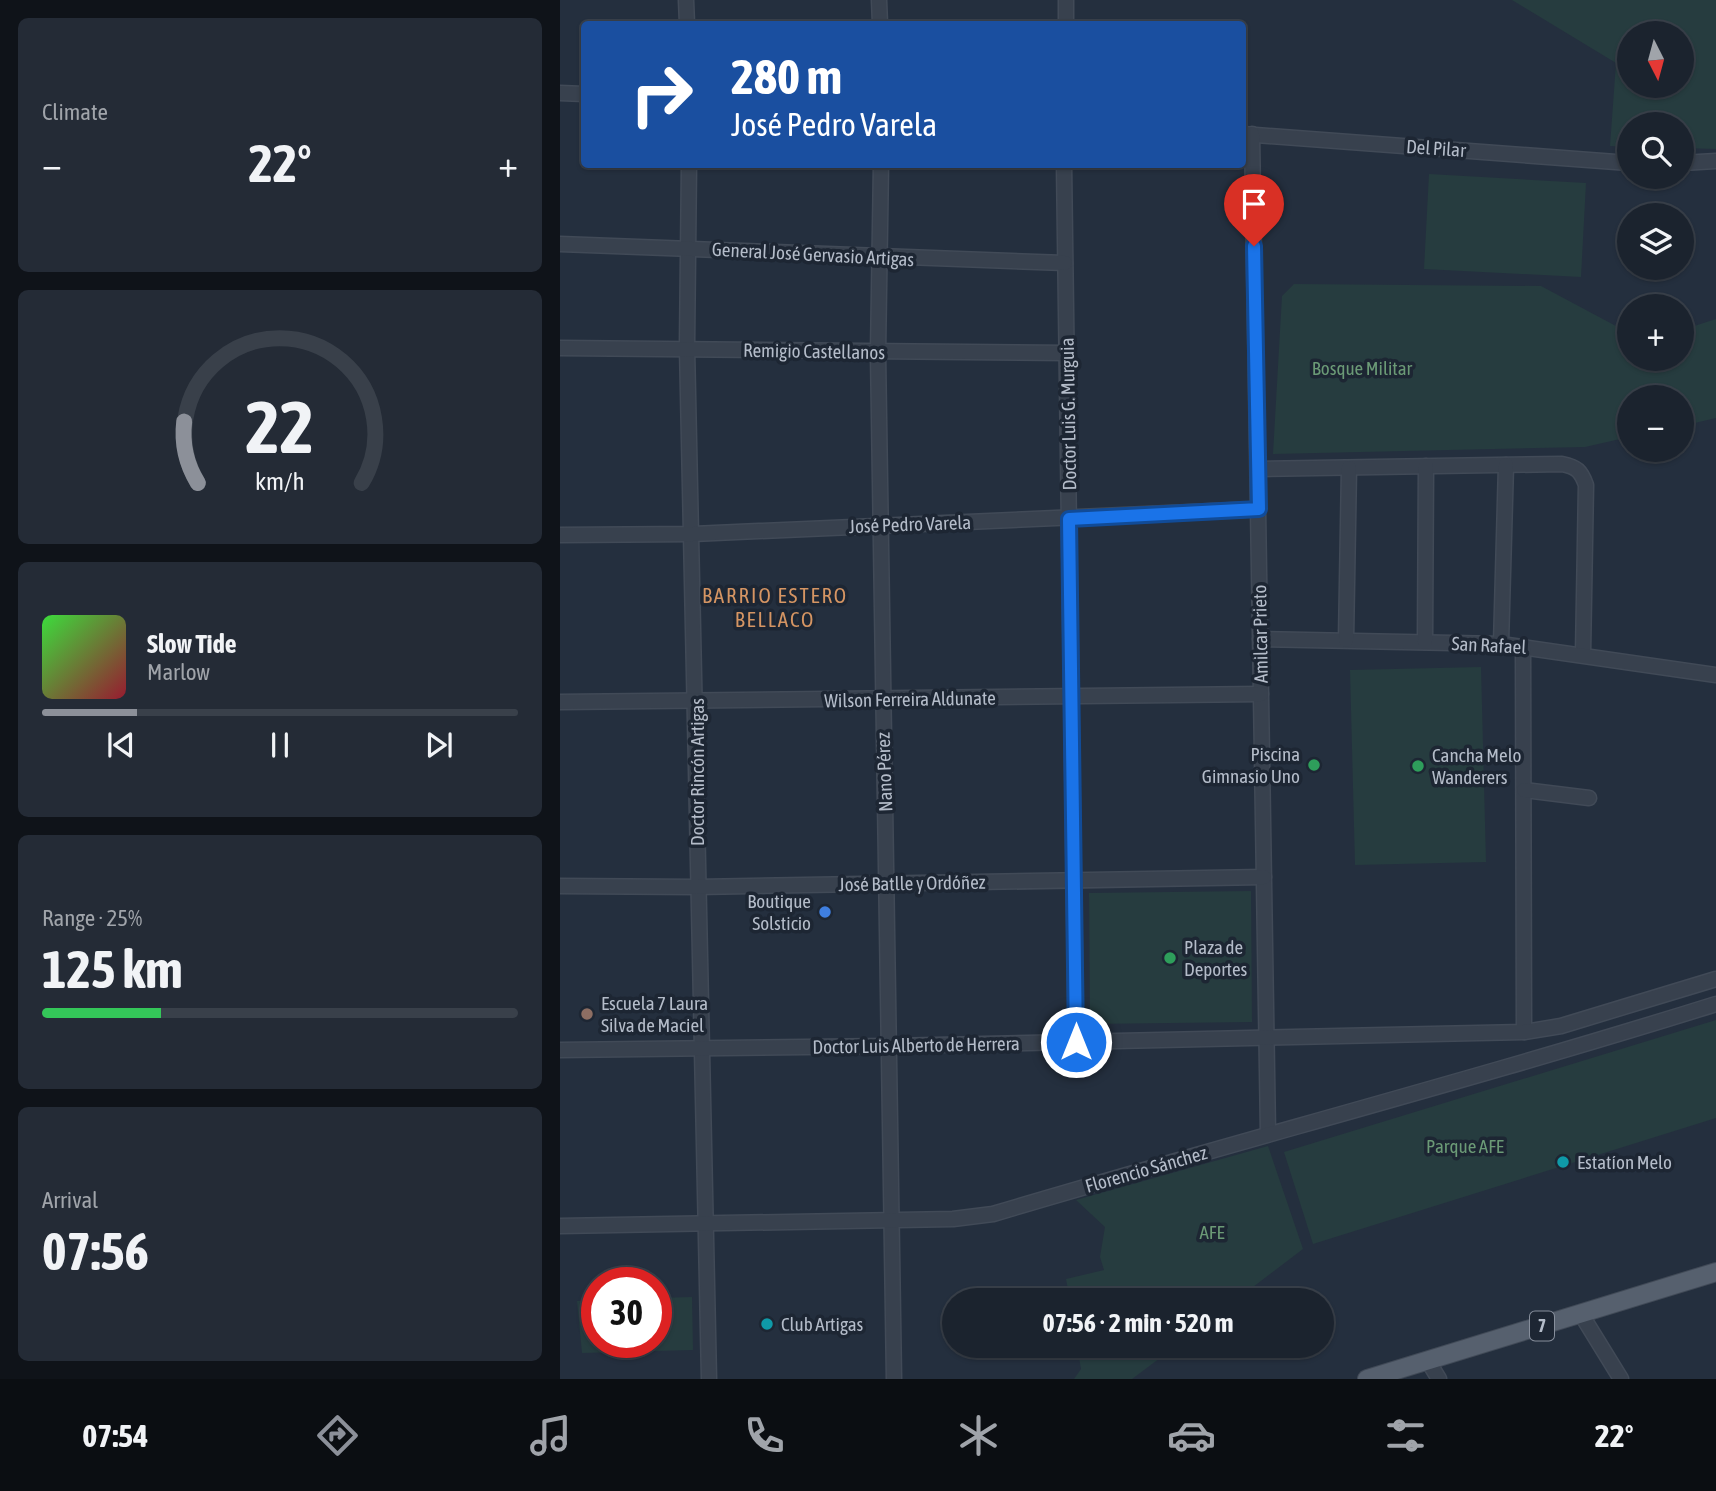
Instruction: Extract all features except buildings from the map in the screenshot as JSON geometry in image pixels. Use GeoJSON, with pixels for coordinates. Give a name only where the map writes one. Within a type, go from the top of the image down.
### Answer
{"type":"FeatureCollection","features":[{"type":"Feature","properties":{"kind":"main road","name":"7"},"geometry":{"type":"LineString","coordinates":[[1367,1379],[1716,1272]]}},
{"type":"Feature","properties":{"kind":"street"},"geometry":{"type":"LineString","coordinates":[[686,0],[687,21]]}},
{"type":"Feature","properties":{"kind":"street"},"geometry":{"type":"LineString","coordinates":[[879,0],[880,21]]}},
{"type":"Feature","properties":{"kind":"street"},"geometry":{"type":"LineString","coordinates":[[1066,0],[1066,21]]}},
{"type":"Feature","properties":{"kind":"street"},"geometry":{"type":"LineString","coordinates":[[560,93],[581,93]]}},
{"type":"Feature","properties":{"kind":"street","name":"Del Pilar"},"geometry":{"type":"LineString","coordinates":[[1247,134],[1617,162]]}},
{"type":"Feature","properties":{"kind":"street","name":"Amilcar Prieto"},"geometry":{"type":"LineString","coordinates":[[1247,134],[1259,509],[1264,1038],[1268,1133]]}},
{"type":"Feature","properties":{"kind":"street"},"geometry":{"type":"LineString","coordinates":[[1694,162],[1716,160]]}},
{"type":"Feature","properties":{"kind":"street","name":"Doctor Rincón Artigas"},"geometry":{"type":"LineString","coordinates":[[689,168],[687,348],[697,701],[697,887],[709,1379]]}},
{"type":"Feature","properties":{"kind":"street","name":"Nano Pérez"},"geometry":{"type":"LineString","coordinates":[[881,168],[878,353],[894,1379]]}},
{"type":"Feature","properties":{"kind":"street","name":"Doctor Luis G. Murguia"},"geometry":{"type":"LineString","coordinates":[[1064,168],[1076,1042]]}},
{"type":"Feature","properties":{"kind":"street","name":"General José Gervasio Artigas"},"geometry":{"type":"LineString","coordinates":[[560,244],[1066,263]]}},
{"type":"Feature","properties":{"kind":"street","name":"Remigio Castellanos"},"geometry":{"type":"LineString","coordinates":[[560,348],[1068,353]]}},
{"type":"Feature","properties":{"kind":"street"},"geometry":{"type":"LineString","coordinates":[[1258,469],[1562,464],[1582,472],[1586,485],[1583,654]]}},
{"type":"Feature","properties":{"kind":"street"},"geometry":{"type":"LineString","coordinates":[[1501,644],[1506,465]]}},
{"type":"Feature","properties":{"kind":"street"},"geometry":{"type":"LineString","coordinates":[[1425,642],[1426,466]]}},
{"type":"Feature","properties":{"kind":"street"},"geometry":{"type":"LineString","coordinates":[[1346,640],[1349,468]]}},
{"type":"Feature","properties":{"kind":"street","name":"José Pedro Varela"},"geometry":{"type":"LineString","coordinates":[[560,535],[693,534],[1259,509]]}},
{"type":"Feature","properties":{"kind":"street","name":"San Rafael"},"geometry":{"type":"LineString","coordinates":[[1260,639],[1501,644],[1716,675]]}},
{"type":"Feature","properties":{"kind":"street"},"geometry":{"type":"LineString","coordinates":[[1523,646],[1524,1032],[1561,1026],[1716,979]]}},
{"type":"Feature","properties":{"kind":"street","name":"Wilson Ferreira Aldunate"},"geometry":{"type":"LineString","coordinates":[[560,702],[1261,694]]}},
{"type":"Feature","properties":{"kind":"street"},"geometry":{"type":"LineString","coordinates":[[1524,790],[1589,798]]}},
{"type":"Feature","properties":{"kind":"street","name":"José Batlle y Ordóñez"},"geometry":{"type":"LineString","coordinates":[[560,886],[697,887],[1264,877]]}},
{"type":"Feature","properties":{"kind":"street","name":"Florencio Sánchez"},"geometry":{"type":"LineString","coordinates":[[560,1226],[890,1221],[953,1219],[993,1214],[1268,1133],[1568,1051],[1716,1004]]}},
{"type":"Feature","properties":{"kind":"street"},"geometry":{"type":"LineString","coordinates":[[1561,1026],[1568,1051]]}},
{"type":"Feature","properties":{"kind":"street","name":"Doctor Luis Alberto de Herrera"},"geometry":{"type":"LineString","coordinates":[[560,1050],[889,1046],[1524,1032]]}},
{"type":"Feature","properties":{"kind":"street"},"geometry":{"type":"LineString","coordinates":[[1581,1314],[1621,1379]]}},
{"type":"Feature","properties":{"kind":"street"},"geometry":{"type":"LineString","coordinates":[[1428,1361],[1439,1379]]}},
{"type":"Feature","properties":{"kind":"green space"},"geometry":{"type":"Polygon","coordinates":[[[1512,0],[1716,0],[1716,149],[1694,148],[1694,112],[1617,112],[1617,146],[1610,146],[1616,63],[1512,0]]]}},
{"type":"Feature","properties":{"kind":"green space"},"geometry":{"type":"Polygon","coordinates":[[[1429,174],[1586,183],[1581,277],[1424,269],[1429,174]]]}},
{"type":"Feature","properties":{"kind":"green space","name":"Bosque Militar"},"geometry":{"type":"Polygon","coordinates":[[[1294,284],[1541,286],[1617,327],[1617,371],[1694,371],[1694,326],[1716,319],[1716,418],[1694,423],[1694,385],[1617,385],[1617,440],[1585,447],[1273,454],[1282,296],[1294,284]]]}},
{"type":"Feature","properties":{"kind":"green space","name":"Cancha Melo Wanderers"},"geometry":{"type":"Polygon","coordinates":[[[1481,667],[1486,862],[1355,865],[1350,670],[1481,667]]]}},
{"type":"Feature","properties":{"kind":"green space","name":"Plaza de Deportes"},"geometry":{"type":"Polygon","coordinates":[[[1251,891],[1252,1022],[1090,1024],[1089,893],[1251,891]]]}},
{"type":"Feature","properties":{"kind":"green space","name":"Parque AFE"},"geometry":{"type":"Polygon","coordinates":[[[1716,1020],[1716,1118],[1313,1244],[1284,1152],[1716,1020]]]}},
{"type":"Feature","properties":{"kind":"green space","name":"AFE"},"geometry":{"type":"Polygon","coordinates":[[[1268,1146],[1303,1249],[1252,1288],[1068,1288],[1066,1279],[1104,1270],[1100,1257],[1105,1227],[1076,1200],[1268,1146]]]}},
{"type":"Feature","properties":{"kind":"green space"},"geometry":{"type":"Polygon","coordinates":[[[692,1297],[693,1350],[672,1351],[672,1298],[692,1297]]]}},
{"type":"Feature","properties":{"kind":"green space"},"geometry":{"type":"Polygon","coordinates":[[[577,1301],[581,1301],[581,1343],[577,1301]]]}},
{"type":"Feature","properties":{"kind":"green space"},"geometry":{"type":"Polygon","coordinates":[[[1079,1358],[1160,1358],[1132,1379],[1074,1379],[1081,1369],[1079,1358]]]}},
{"type":"Feature","properties":{"kind":"place","name":"Piscina Gimnasio Uno"},"geometry":{"type":"Point","coordinates":[1314,765]}},
{"type":"Feature","properties":{"kind":"place","name":"Cancha Melo Wanderers"},"geometry":{"type":"Point","coordinates":[1418,766]}},
{"type":"Feature","properties":{"kind":"place","name":"Boutique Solsticio"},"geometry":{"type":"Point","coordinates":[825,912]}},
{"type":"Feature","properties":{"kind":"place","name":"Plaza de Deportes"},"geometry":{"type":"Point","coordinates":[1170,958]}},
{"type":"Feature","properties":{"kind":"place","name":"Escuela 7 Laura Silva de Maciel"},"geometry":{"type":"Point","coordinates":[587,1014]}},
{"type":"Feature","properties":{"kind":"place","name":"Estatíon Melo"},"geometry":{"type":"Point","coordinates":[1563,1162]}},
{"type":"Feature","properties":{"kind":"place","name":"Club Artigas"},"geometry":{"type":"Point","coordinates":[767,1324]}},
{"type":"Feature","properties":{"kind":"district","name":"BARRIO ESTERO BELLACO"},"geometry":{"type":"Point","coordinates":[775,608]}},
{"type":"Feature","properties":{"kind":"route"},"geometry":{"type":"LineString","coordinates":[[1076,1042],[1069,519],[1259,509],[1254,246]]}}]}
